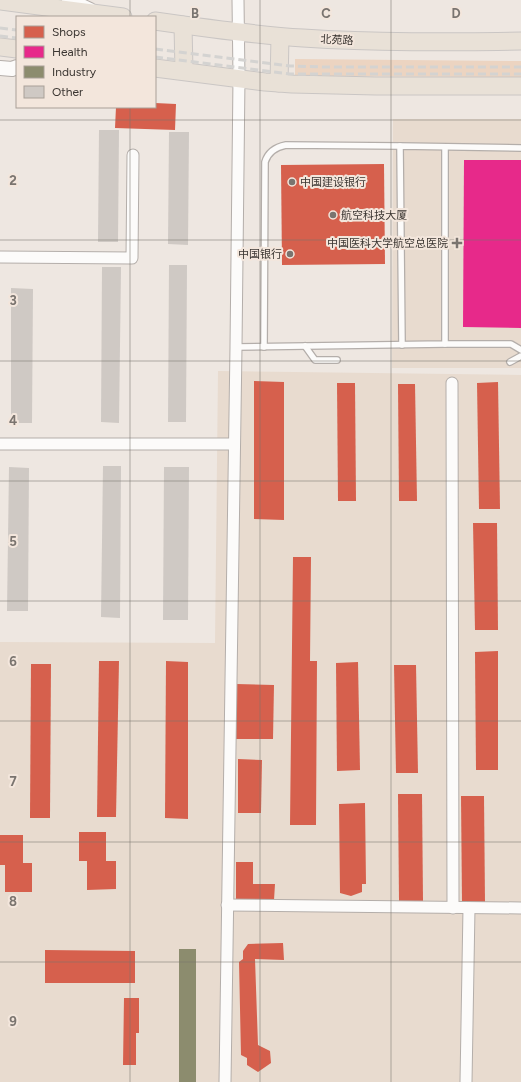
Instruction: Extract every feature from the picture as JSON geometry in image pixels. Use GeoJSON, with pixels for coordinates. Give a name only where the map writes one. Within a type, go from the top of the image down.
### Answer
{"type":"FeatureCollection","features":[{"type":"Feature","properties":{"kind":"main road"},"geometry":{"type":"LineString","coordinates":[[0,1],[116,16]]}},
{"type":"Feature","properties":{"kind":"main road","name":"北苑路"},"geometry":{"type":"LineString","coordinates":[[156,21],[238,33],[280,37],[360,41],[521,41]]}},
{"type":"Feature","properties":{"kind":"main road"},"geometry":{"type":"LineString","coordinates":[[183,25],[184,71]]}},
{"type":"Feature","properties":{"kind":"main road"},"geometry":{"type":"LineString","coordinates":[[279,83],[280,37]]}},
{"type":"Feature","properties":{"kind":"main road"},"geometry":{"type":"LineString","coordinates":[[0,47],[16,49]]}},
{"type":"Feature","properties":{"kind":"main road"},"geometry":{"type":"LineString","coordinates":[[156,68],[279,83],[369,86],[521,86]]}},
{"type":"Feature","properties":{"kind":"street"},"geometry":{"type":"LineString","coordinates":[[69,0],[96,13]]}},
{"type":"Feature","properties":{"kind":"street"},"geometry":{"type":"LineString","coordinates":[[225,1082],[236,348],[239,78],[238,0]]}},
{"type":"Feature","properties":{"kind":"street"},"geometry":{"type":"LineString","coordinates":[[0,68],[12,69],[16,67]]}},
{"type":"Feature","properties":{"kind":"street"},"geometry":{"type":"LineString","coordinates":[[0,257],[132,258],[133,155]]}},
{"type":"Feature","properties":{"kind":"street"},"geometry":{"type":"LineString","coordinates":[[452,383],[453,908]]}},
{"type":"Feature","properties":{"kind":"street"},"geometry":{"type":"LineString","coordinates":[[0,444],[234,444]]}},
{"type":"Feature","properties":{"kind":"street"},"geometry":{"type":"LineString","coordinates":[[227,905],[521,908]]}},
{"type":"Feature","properties":{"kind":"street"},"geometry":{"type":"LineString","coordinates":[[466,1082],[469,908]]}},
{"type":"Feature","properties":{"kind":"lane"},"geometry":{"type":"LineString","coordinates":[[264,347],[265,162],[267,156],[278,146],[521,148]]}},
{"type":"Feature","properties":{"kind":"lane"},"geometry":{"type":"LineString","coordinates":[[400,146],[402,345]]}},
{"type":"Feature","properties":{"kind":"lane"},"geometry":{"type":"LineString","coordinates":[[445,147],[445,344]]}},
{"type":"Feature","properties":{"kind":"lane"},"geometry":{"type":"LineString","coordinates":[[236,348],[511,344],[521,350]]}},
{"type":"Feature","properties":{"kind":"lane"},"geometry":{"type":"LineString","coordinates":[[305,346],[315,360],[337,360]]}},
{"type":"Feature","properties":{"kind":"lane"},"geometry":{"type":"LineString","coordinates":[[510,362],[521,356]]}},
{"type":"Feature","properties":{"kind":"shaded area"},"geometry":{"type":"Polygon","coordinates":[[[295,59],[521,61],[521,77],[295,76],[295,59]]]}},
{"type":"Feature","properties":{"kind":"shaded area","name":"中国医科大学航空总医院"},"geometry":{"type":"Polygon","coordinates":[[[393,119],[521,119],[521,368],[392,368],[393,119]]]}},
{"type":"Feature","properties":{"kind":"shaded area"},"geometry":{"type":"Polygon","coordinates":[[[218,371],[521,375],[521,1082],[0,1082],[0,642],[215,643],[218,371]]]}},
{"type":"Feature","properties":{"kind":"building: Shops"},"geometry":{"type":"Polygon","coordinates":[[[156,103],[176,104],[175,130],[115,128],[116,108],[156,108],[156,103]]]}},
{"type":"Feature","properties":{"kind":"building: Shops","name":"航空科技大厦"},"geometry":{"type":"Polygon","coordinates":[[[384,164],[385,264],[282,265],[281,165],[384,164]]]}},
{"type":"Feature","properties":{"kind":"building: Shops"},"geometry":{"type":"Polygon","coordinates":[[[254,381],[284,382],[284,520],[254,519],[254,381]]]}},
{"type":"Feature","properties":{"kind":"building: Shops"},"geometry":{"type":"Polygon","coordinates":[[[498,382],[500,509],[479,509],[477,383],[498,382]]]}},
{"type":"Feature","properties":{"kind":"building: Shops"},"geometry":{"type":"Polygon","coordinates":[[[337,383],[355,383],[356,501],[338,501],[337,383]]]}},
{"type":"Feature","properties":{"kind":"building: Shops"},"geometry":{"type":"Polygon","coordinates":[[[398,384],[415,384],[417,501],[399,501],[398,384]]]}},
{"type":"Feature","properties":{"kind":"building: Shops"},"geometry":{"type":"Polygon","coordinates":[[[473,523],[497,523],[498,630],[475,630],[473,523]]]}},
{"type":"Feature","properties":{"kind":"building: Shops"},"geometry":{"type":"Polygon","coordinates":[[[293,557],[311,557],[310,661],[317,661],[316,825],[290,825],[293,557]]]}},
{"type":"Feature","properties":{"kind":"building: Shops"},"geometry":{"type":"Polygon","coordinates":[[[498,651],[498,770],[476,770],[475,652],[498,651]]]}},
{"type":"Feature","properties":{"kind":"building: Shops"},"geometry":{"type":"Polygon","coordinates":[[[99,661],[119,661],[116,817],[97,817],[99,661]]]}},
{"type":"Feature","properties":{"kind":"building: Shops"},"geometry":{"type":"Polygon","coordinates":[[[166,661],[188,662],[188,819],[165,818],[166,661]]]}},
{"type":"Feature","properties":{"kind":"building: Shops"},"geometry":{"type":"Polygon","coordinates":[[[358,662],[360,770],[337,771],[336,663],[358,662]]]}},
{"type":"Feature","properties":{"kind":"building: Shops"},"geometry":{"type":"Polygon","coordinates":[[[31,664],[51,664],[50,818],[30,818],[31,664]]]}},
{"type":"Feature","properties":{"kind":"building: Shops"},"geometry":{"type":"Polygon","coordinates":[[[394,665],[416,665],[418,773],[396,773],[394,665]]]}},
{"type":"Feature","properties":{"kind":"building: Shops"},"geometry":{"type":"Polygon","coordinates":[[[236,684],[274,685],[273,739],[236,739],[236,684]]]}},
{"type":"Feature","properties":{"kind":"building: Shops"},"geometry":{"type":"Polygon","coordinates":[[[238,759],[262,760],[261,813],[238,813],[238,759]]]}},
{"type":"Feature","properties":{"kind":"building: Shops"},"geometry":{"type":"Polygon","coordinates":[[[398,794],[422,794],[423,901],[399,901],[398,794]]]}},
{"type":"Feature","properties":{"kind":"building: Shops"},"geometry":{"type":"Polygon","coordinates":[[[461,796],[484,796],[485,903],[462,903],[461,796]]]}},
{"type":"Feature","properties":{"kind":"building: Shops"},"geometry":{"type":"Polygon","coordinates":[[[365,803],[366,884],[362,884],[362,892],[351,896],[340,893],[339,804],[365,803]]]}},
{"type":"Feature","properties":{"kind":"building: Shops"},"geometry":{"type":"Polygon","coordinates":[[[79,832],[106,832],[106,861],[116,861],[116,889],[87,890],[87,861],[79,861],[79,832]]]}},
{"type":"Feature","properties":{"kind":"building: Shops"},"geometry":{"type":"Polygon","coordinates":[[[0,835],[23,835],[23,863],[32,863],[32,892],[5,892],[5,865],[0,865],[0,835]]]}},
{"type":"Feature","properties":{"kind":"building: Shops"},"geometry":{"type":"Polygon","coordinates":[[[236,862],[253,862],[253,884],[275,884],[274,900],[236,900],[236,862]]]}},
{"type":"Feature","properties":{"kind":"building: Shops"},"geometry":{"type":"Polygon","coordinates":[[[283,943],[284,960],[255,959],[258,1045],[270,1051],[271,1063],[258,1072],[247,1065],[247,1058],[241,1055],[239,962],[243,959],[243,951],[248,944],[283,943]]]}},
{"type":"Feature","properties":{"kind":"building: Shops"},"geometry":{"type":"Polygon","coordinates":[[[45,950],[135,951],[135,983],[45,983],[45,950]]]}},
{"type":"Feature","properties":{"kind":"building: Shops"},"geometry":{"type":"Polygon","coordinates":[[[124,998],[139,998],[139,1033],[136,1033],[136,1065],[123,1065],[124,998]]]}},
{"type":"Feature","properties":{"kind":"building: Health"},"geometry":{"type":"Polygon","coordinates":[[[464,160],[521,160],[521,328],[463,327],[464,160]]]}},
{"type":"Feature","properties":{"kind":"building: Industry"},"geometry":{"type":"Polygon","coordinates":[[[179,949],[196,949],[196,1082],[179,1082],[179,949]]]}},
{"type":"Feature","properties":{"kind":"building: Other"},"geometry":{"type":"Polygon","coordinates":[[[99,130],[119,130],[118,242],[98,242],[99,130]]]}},
{"type":"Feature","properties":{"kind":"building: Other"},"geometry":{"type":"Polygon","coordinates":[[[169,132],[189,132],[188,245],[168,244],[169,132]]]}},
{"type":"Feature","properties":{"kind":"building: Other"},"geometry":{"type":"Polygon","coordinates":[[[169,265],[187,265],[186,422],[168,422],[169,265]]]}},
{"type":"Feature","properties":{"kind":"building: Other"},"geometry":{"type":"Polygon","coordinates":[[[102,267],[121,267],[119,423],[101,422],[102,267]]]}},
{"type":"Feature","properties":{"kind":"building: Other"},"geometry":{"type":"Polygon","coordinates":[[[11,288],[33,289],[32,423],[11,423],[11,288]]]}},
{"type":"Feature","properties":{"kind":"building: Other"},"geometry":{"type":"Polygon","coordinates":[[[103,466],[121,466],[120,618],[101,617],[103,466]]]}},
{"type":"Feature","properties":{"kind":"building: Other"},"geometry":{"type":"Polygon","coordinates":[[[9,467],[29,468],[28,611],[7,611],[9,467]]]}},
{"type":"Feature","properties":{"kind":"building: Other"},"geometry":{"type":"Polygon","coordinates":[[[164,467],[189,467],[188,620],[163,620],[164,467]]]}},
{"type":"Feature","properties":{"kind":"railway"},"geometry":{"type":"LineString","coordinates":[[0,28],[16,30]]}},
{"type":"Feature","properties":{"kind":"railway"},"geometry":{"type":"LineString","coordinates":[[0,36],[16,38]]}},
{"type":"Feature","properties":{"kind":"railway"},"geometry":{"type":"LineString","coordinates":[[156,49],[290,66],[521,67]]}},
{"type":"Feature","properties":{"kind":"railway"},"geometry":{"type":"LineString","coordinates":[[156,57],[290,74],[521,74]]}},
{"type":"Feature","properties":{"kind":"place","name":"中国建设银行"},"geometry":{"type":"Point","coordinates":[292,182]}},
{"type":"Feature","properties":{"kind":"place","name":"航空科技大厦"},"geometry":{"type":"Point","coordinates":[333,215]}},
{"type":"Feature","properties":{"kind":"place","name":"中国医科大学航空总医院"},"geometry":{"type":"Point","coordinates":[457,243]}},
{"type":"Feature","properties":{"kind":"place","name":"中国银行"},"geometry":{"type":"Point","coordinates":[290,254]}}]}
